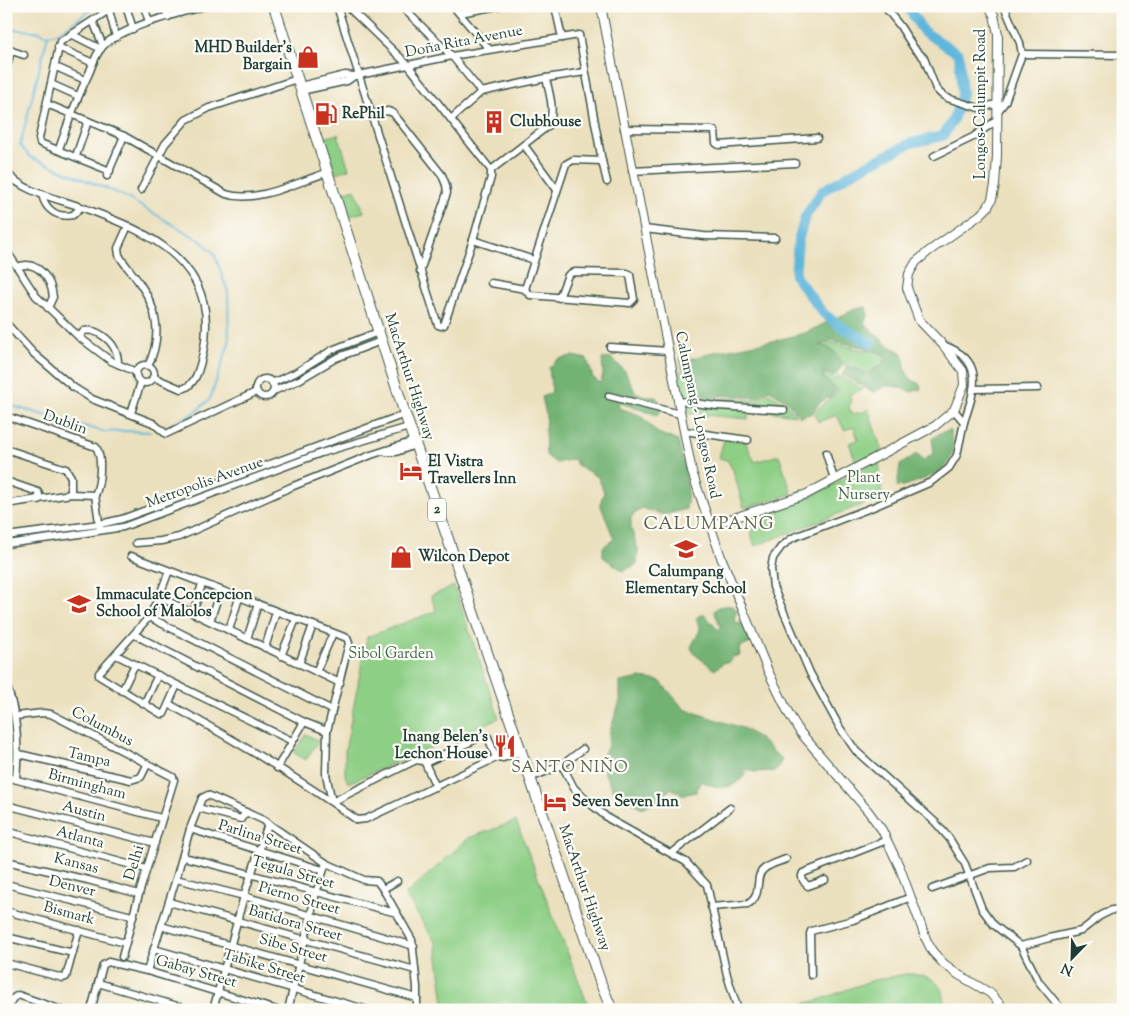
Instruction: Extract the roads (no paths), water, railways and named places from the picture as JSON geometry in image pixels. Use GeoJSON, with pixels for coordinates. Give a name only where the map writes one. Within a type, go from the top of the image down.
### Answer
{"type":"FeatureCollection","features":[{"type":"Feature","properties":{"kind":"highway","name":"MacArthur Highway"},"geometry":{"type":"LineString","coordinates":[[274,6],[414,443],[601,984],[612,1010]]}},
{"type":"Feature","properties":{"kind":"street"},"geometry":{"type":"LineString","coordinates":[[116,6],[62,40],[58,48],[56,67],[39,141],[76,156],[108,174],[124,136]]}},
{"type":"Feature","properties":{"kind":"street"},"geometry":{"type":"LineString","coordinates":[[126,6],[133,29]]}},
{"type":"Feature","properties":{"kind":"street"},"geometry":{"type":"LineString","coordinates":[[144,6],[149,22]]}},
{"type":"Feature","properties":{"kind":"street"},"geometry":{"type":"LineString","coordinates":[[164,6],[168,17]]}},
{"type":"Feature","properties":{"kind":"street"},"geometry":{"type":"LineString","coordinates":[[59,149],[78,96],[102,48],[116,37],[149,22],[168,17],[185,9],[205,6]]}},
{"type":"Feature","properties":{"kind":"street"},"geometry":{"type":"LineString","coordinates":[[337,6],[356,76],[371,114],[438,325],[444,325],[473,240],[491,170],[543,131],[552,120],[546,78]]}},
{"type":"Feature","properties":{"kind":"street"},"geometry":{"type":"LineString","coordinates":[[347,6],[408,65],[491,170]]}},
{"type":"Feature","properties":{"kind":"street"},"geometry":{"type":"LineString","coordinates":[[401,6],[452,56],[481,92]]}},
{"type":"Feature","properties":{"kind":"street"},"geometry":{"type":"LineString","coordinates":[[453,6],[489,49]]}},
{"type":"Feature","properties":{"kind":"street"},"geometry":{"type":"LineString","coordinates":[[460,13],[498,6]]}},
{"type":"Feature","properties":{"kind":"street"},"geometry":{"type":"LineString","coordinates":[[555,6],[562,38]]}},
{"type":"Feature","properties":{"kind":"street","name":"Calumpang - Longos Road"},"geometry":{"type":"LineString","coordinates":[[601,6],[692,472],[709,526],[768,671],[789,714],[800,732],[882,830],[900,868],[932,951],[958,975],[990,993],[1005,1010]]}},
{"type":"Feature","properties":{"kind":"street"},"geometry":{"type":"LineString","coordinates":[[884,6],[914,48],[924,58],[936,89],[947,98],[979,108],[997,108],[1005,102],[1022,54],[1020,42],[1004,6]]}},
{"type":"Feature","properties":{"kind":"street","name":"Longos-Calumpit Road"},"geometry":{"type":"LineString","coordinates":[[709,526],[808,494],[935,426],[954,410],[964,385],[963,371],[943,345],[919,320],[907,288],[909,274],[916,262],[980,215],[988,207],[992,199],[995,185],[998,34],[994,15],[989,6]]}},
{"type":"Feature","properties":{"kind":"street"},"geometry":{"type":"LineString","coordinates":[[109,10],[116,37]]}},
{"type":"Feature","properties":{"kind":"street"},"geometry":{"type":"LineString","coordinates":[[93,21],[102,48]]}},
{"type":"Feature","properties":{"kind":"street"},"geometry":{"type":"LineString","coordinates":[[71,34],[102,48]]}},
{"type":"Feature","properties":{"kind":"street","name":"Doña Rita Avenue"},"geometry":{"type":"LineString","coordinates":[[141,190],[170,136],[196,113],[299,85],[345,75],[356,76],[489,49],[579,35],[585,72]]}},
{"type":"Feature","properties":{"kind":"street"},"geometry":{"type":"LineString","coordinates":[[58,48],[93,63]]}},
{"type":"Feature","properties":{"kind":"street"},"geometry":{"type":"LineString","coordinates":[[6,71],[9,50],[24,55]]}},
{"type":"Feature","properties":{"kind":"street"},"geometry":{"type":"LineString","coordinates":[[1022,54],[1123,54]]}},
{"type":"Feature","properties":{"kind":"street"},"geometry":{"type":"LineString","coordinates":[[56,67],[85,80]]}},
{"type":"Feature","properties":{"kind":"street"},"geometry":{"type":"LineString","coordinates":[[451,119],[481,92],[585,72],[607,182]]}},
{"type":"Feature","properties":{"kind":"street"},"geometry":{"type":"LineString","coordinates":[[51,84],[78,96]]}},
{"type":"Feature","properties":{"kind":"street"},"geometry":{"type":"LineString","coordinates":[[47,104],[124,136],[226,194],[235,197],[255,196],[326,173]]}},
{"type":"Feature","properties":{"kind":"street"},"geometry":{"type":"LineString","coordinates":[[371,114],[388,111],[394,113],[445,181],[447,193],[420,271]]}},
{"type":"Feature","properties":{"kind":"street"},"geometry":{"type":"LineString","coordinates":[[934,156],[973,137],[997,120]]}},
{"type":"Feature","properties":{"kind":"street"},"geometry":{"type":"LineString","coordinates":[[76,156],[88,121]]}},
{"type":"Feature","properties":{"kind":"street"},"geometry":{"type":"LineString","coordinates":[[624,129],[712,130],[715,131],[716,143],[719,145],[817,138]]}},
{"type":"Feature","properties":{"kind":"street"},"geometry":{"type":"LineString","coordinates":[[524,145],[557,190]]}},
{"type":"Feature","properties":{"kind":"street"},"geometry":{"type":"LineString","coordinates":[[525,289],[566,164],[574,160],[602,161]]}},
{"type":"Feature","properties":{"kind":"street"},"geometry":{"type":"LineString","coordinates":[[632,171],[796,163]]}},
{"type":"Feature","properties":{"kind":"street"},"geometry":{"type":"LineString","coordinates":[[6,172],[24,186],[128,226],[153,239],[187,268],[201,294],[206,313],[204,351],[190,386],[181,389],[153,377]]}},
{"type":"Feature","properties":{"kind":"street"},"geometry":{"type":"LineString","coordinates":[[42,194],[45,205],[61,216],[73,215],[81,207]]}},
{"type":"Feature","properties":{"kind":"street"},"geometry":{"type":"LineString","coordinates":[[128,226],[118,248],[119,256],[149,297],[154,314],[157,336],[154,353],[148,366]]}},
{"type":"Feature","properties":{"kind":"street"},"geometry":{"type":"LineString","coordinates":[[644,229],[704,236],[774,238]]}},
{"type":"Feature","properties":{"kind":"street"},"geometry":{"type":"LineString","coordinates":[[473,240],[534,260]]}},
{"type":"Feature","properties":{"kind":"street"},"geometry":{"type":"LineString","coordinates":[[6,250],[36,296],[48,308],[99,353],[136,372]]}},
{"type":"Feature","properties":{"kind":"street"},"geometry":{"type":"LineString","coordinates":[[17,267],[33,265],[48,279],[53,296],[48,308]]}},
{"type":"Feature","properties":{"kind":"street"},"geometry":{"type":"LineString","coordinates":[[491,282],[525,289],[530,295],[559,298],[630,304],[634,299],[630,276],[627,273],[573,272],[568,275],[559,298]]}},
{"type":"Feature","properties":{"kind":"street"},"geometry":{"type":"LineString","coordinates":[[6,322],[33,353],[73,387],[92,399],[153,423],[166,434],[256,392]]}},
{"type":"Feature","properties":{"kind":"street"},"geometry":{"type":"LineString","coordinates":[[79,337],[84,331],[88,330],[104,336],[115,349],[118,364]]}},
{"type":"Feature","properties":{"kind":"street"},"geometry":{"type":"LineString","coordinates":[[380,337],[336,358],[299,380],[274,391],[267,398],[261,397],[256,392],[256,385],[260,381],[266,379],[272,382],[295,373],[332,350],[380,337]]}},
{"type":"Feature","properties":{"kind":"street"},"geometry":{"type":"LineString","coordinates":[[943,345],[954,349],[966,358],[974,370],[974,389],[957,455],[949,468],[931,482],[873,507],[792,538],[781,547],[773,558],[771,569],[773,587],[810,673],[840,728],[856,751],[935,822],[965,864],[982,909],[994,925],[1021,946],[1039,982],[1062,1010]]}},
{"type":"Feature","properties":{"kind":"street"},"geometry":{"type":"LineString","coordinates":[[610,347],[668,351]]}},
{"type":"Feature","properties":{"kind":"street"},"geometry":{"type":"LineString","coordinates":[[332,350],[336,358]]}},
{"type":"Feature","properties":{"kind":"street"},"geometry":{"type":"LineString","coordinates":[[140,366],[148,366],[153,371],[153,377],[150,382],[141,382],[136,378],[136,372],[140,366]]}},
{"type":"Feature","properties":{"kind":"street"},"geometry":{"type":"LineString","coordinates":[[131,413],[141,382]]}},
{"type":"Feature","properties":{"kind":"street"},"geometry":{"type":"LineString","coordinates":[[272,382],[274,391]]}},
{"type":"Feature","properties":{"kind":"street"},"geometry":{"type":"LineString","coordinates":[[974,389],[1038,388]]}},
{"type":"Feature","properties":{"kind":"street"},"geometry":{"type":"LineString","coordinates":[[608,396],[680,414]]}},
{"type":"Feature","properties":{"kind":"street"},"geometry":{"type":"LineString","coordinates":[[678,401],[716,406],[784,410]]}},
{"type":"Feature","properties":{"kind":"street"},"geometry":{"type":"LineString","coordinates":[[954,410],[964,422]]}},
{"type":"Feature","properties":{"kind":"street","name":"Metropolis Avenue"},"geometry":{"type":"LineString","coordinates":[[6,544],[100,528],[405,414]]}},
{"type":"Feature","properties":{"kind":"street","name":"Dublin"},"geometry":{"type":"LineString","coordinates":[[6,416],[96,447],[99,454],[99,483],[95,495]]}},
{"type":"Feature","properties":{"kind":"street"},"geometry":{"type":"LineString","coordinates":[[391,420],[396,431]]}},
{"type":"Feature","properties":{"kind":"street","name":"Metropolis Avenue"},"geometry":{"type":"LineString","coordinates":[[6,536],[123,526],[321,453],[409,427]]}},
{"type":"Feature","properties":{"kind":"street"},"geometry":{"type":"LineString","coordinates":[[684,431],[748,440]]}},
{"type":"Feature","properties":{"kind":"street"},"geometry":{"type":"LineString","coordinates":[[136,543],[179,537],[291,487],[382,452],[414,443]]}},
{"type":"Feature","properties":{"kind":"street"},"geometry":{"type":"LineString","coordinates":[[6,449],[66,469],[71,477],[71,494]]}},
{"type":"Feature","properties":{"kind":"street"},"geometry":{"type":"LineString","coordinates":[[826,453],[834,480]]}},
{"type":"Feature","properties":{"kind":"street"},"geometry":{"type":"LineString","coordinates":[[6,482],[38,492],[38,500]]}},
{"type":"Feature","properties":{"kind":"street"},"geometry":{"type":"LineString","coordinates":[[6,504],[71,494],[95,495],[100,528]]}},
{"type":"Feature","properties":{"kind":"street"},"geometry":{"type":"LineString","coordinates":[[131,556],[348,638],[349,641],[340,683],[327,731],[326,774],[332,802]]}},
{"type":"Feature","properties":{"kind":"street"},"geometry":{"type":"LineString","coordinates":[[169,571],[149,617],[99,676],[162,714],[164,714],[177,684]]}},
{"type":"Feature","properties":{"kind":"street"},"geometry":{"type":"LineString","coordinates":[[193,613],[202,584]]}},
{"type":"Feature","properties":{"kind":"street"},"geometry":{"type":"LineString","coordinates":[[210,621],[220,591]]}},
{"type":"Feature","properties":{"kind":"street"},"geometry":{"type":"LineString","coordinates":[[159,597],[340,683]]}},
{"type":"Feature","properties":{"kind":"street"},"geometry":{"type":"LineString","coordinates":[[229,630],[239,598]]}},
{"type":"Feature","properties":{"kind":"street"},"geometry":{"type":"LineString","coordinates":[[247,639],[258,604]]}},
{"type":"Feature","properties":{"kind":"street"},"geometry":{"type":"LineString","coordinates":[[265,648],[276,612]]}},
{"type":"Feature","properties":{"kind":"street"},"geometry":{"type":"LineString","coordinates":[[149,617],[332,710]]}},
{"type":"Feature","properties":{"kind":"street"},"geometry":{"type":"LineString","coordinates":[[281,656],[296,618]]}},
{"type":"Feature","properties":{"kind":"street"},"geometry":{"type":"LineString","coordinates":[[299,664],[313,625]]}},
{"type":"Feature","properties":{"kind":"street"},"geometry":{"type":"LineString","coordinates":[[316,672],[333,633]]}},
{"type":"Feature","properties":{"kind":"street"},"geometry":{"type":"LineString","coordinates":[[135,635],[304,722],[327,731]]}},
{"type":"Feature","properties":{"kind":"street"},"geometry":{"type":"LineString","coordinates":[[116,655],[292,741]]}},
{"type":"Feature","properties":{"kind":"street"},"geometry":{"type":"LineString","coordinates":[[122,691],[135,664]]}},
{"type":"Feature","properties":{"kind":"street"},"geometry":{"type":"LineString","coordinates":[[144,704],[158,675]]}},
{"type":"Feature","properties":{"kind":"street"},"geometry":{"type":"LineString","coordinates":[[6,684],[16,716],[18,754],[16,779]]}},
{"type":"Feature","properties":{"kind":"street"},"geometry":{"type":"LineString","coordinates":[[169,704],[234,740],[357,820],[362,820],[436,787],[497,758],[502,753],[519,749]]}},
{"type":"Feature","properties":{"kind":"street","name":"Columbus"},"geometry":{"type":"LineString","coordinates":[[16,716],[51,714],[173,777]]}},
{"type":"Feature","properties":{"kind":"street"},"geometry":{"type":"LineString","coordinates":[[277,768],[304,722]]}},
{"type":"Feature","properties":{"kind":"street"},"geometry":{"type":"LineString","coordinates":[[425,763],[483,736],[488,737],[497,758]]}},
{"type":"Feature","properties":{"kind":"street"},"geometry":{"type":"LineString","coordinates":[[530,778],[562,765],[583,749]]}},
{"type":"Feature","properties":{"kind":"street","name":"Tampa"},"geometry":{"type":"LineString","coordinates":[[18,754],[131,780],[141,777],[147,765]]}},
{"type":"Feature","properties":{"kind":"street"},"geometry":{"type":"LineString","coordinates":[[332,802],[416,760],[425,763],[436,787]]}},
{"type":"Feature","properties":{"kind":"street"},"geometry":{"type":"LineString","coordinates":[[562,765],[574,788],[593,806],[609,819],[672,853],[691,866],[707,885],[727,975],[738,1010]]}},
{"type":"Feature","properties":{"kind":"street","name":"Birmingham"},"geometry":{"type":"LineString","coordinates":[[6,776],[161,818]]}},
{"type":"Feature","properties":{"kind":"street","name":"Delhi"},"geometry":{"type":"LineString","coordinates":[[122,957],[132,916],[174,780],[173,777]]}},
{"type":"Feature","properties":{"kind":"street"},"geometry":{"type":"LineString","coordinates":[[147,971],[190,829],[202,798],[208,795],[268,824],[326,863],[364,880],[377,881],[414,946],[417,1010]]}},
{"type":"Feature","properties":{"kind":"street","name":"Austin"},"geometry":{"type":"LineString","coordinates":[[6,805],[155,843]]}},
{"type":"Feature","properties":{"kind":"street"},"geometry":{"type":"LineString","coordinates":[[198,808],[241,819],[246,812]]}},
{"type":"Feature","properties":{"kind":"street"},"geometry":{"type":"LineString","coordinates":[[672,853],[730,808]]}},
{"type":"Feature","properties":{"kind":"street"},"geometry":{"type":"LineString","coordinates":[[212,1010],[244,896],[268,824]]}},
{"type":"Feature","properties":{"kind":"street","name":"Parlina Street"},"geometry":{"type":"LineString","coordinates":[[190,829],[323,870]]}},
{"type":"Feature","properties":{"kind":"street","name":"Atlanta"},"geometry":{"type":"LineString","coordinates":[[6,831],[146,869]]}},
{"type":"Feature","properties":{"kind":"street"},"geometry":{"type":"LineString","coordinates":[[825,880],[808,886],[802,875],[887,840]]}},
{"type":"Feature","properties":{"kind":"street","name":"Tegula Street"},"geometry":{"type":"LineString","coordinates":[[183,857],[252,873],[316,893],[397,914]]}},
{"type":"Feature","properties":{"kind":"street"},"geometry":{"type":"LineString","coordinates":[[712,907],[748,904],[753,901],[757,895],[761,871],[786,859]]}},
{"type":"Feature","properties":{"kind":"street"},"geometry":{"type":"LineString","coordinates":[[932,889],[990,868],[1014,867],[1027,860]]}},
{"type":"Feature","properties":{"kind":"street","name":"Kansas"},"geometry":{"type":"LineString","coordinates":[[6,861],[139,894]]}},
{"type":"Feature","properties":{"kind":"street"},"geometry":{"type":"LineString","coordinates":[[288,1010],[316,893],[326,863]]}},
{"type":"Feature","properties":{"kind":"street","name":"Pierno Street"},"geometry":{"type":"LineString","coordinates":[[176,880],[244,896],[414,946]]}},
{"type":"Feature","properties":{"kind":"street"},"geometry":{"type":"LineString","coordinates":[[383,889],[397,882]]}},
{"type":"Feature","properties":{"kind":"street","name":"Denver"},"geometry":{"type":"LineString","coordinates":[[6,884],[132,916]]}},
{"type":"Feature","properties":{"kind":"street"},"geometry":{"type":"LineString","coordinates":[[811,975],[810,934],[812,931],[853,920],[911,897]]}},
{"type":"Feature","properties":{"kind":"street","name":"Batidora Street"},"geometry":{"type":"LineString","coordinates":[[169,902],[415,970]]}},
{"type":"Feature","properties":{"kind":"street"},"geometry":{"type":"LineString","coordinates":[[1021,946],[1081,931],[1100,916],[1112,910],[1123,909]]}},
{"type":"Feature","properties":{"kind":"street","name":"Bismark"},"geometry":{"type":"LineString","coordinates":[[6,910],[125,943]]}},
{"type":"Feature","properties":{"kind":"street","name":"Sibe Street"},"geometry":{"type":"LineString","coordinates":[[161,926],[231,944],[417,998]]}},
{"type":"Feature","properties":{"kind":"street"},"geometry":{"type":"LineString","coordinates":[[6,963],[63,978],[68,975],[79,930]]}},
{"type":"Feature","properties":{"kind":"street"},"geometry":{"type":"LineString","coordinates":[[6,937],[73,953]]}},
{"type":"Feature","properties":{"kind":"street","name":"Tabike Street"},"geometry":{"type":"LineString","coordinates":[[154,949],[368,1010]]}},
{"type":"Feature","properties":{"kind":"street","name":"Gabay Street"},"geometry":{"type":"LineString","coordinates":[[98,983],[102,965],[108,962],[147,971],[277,1010]]}},
{"type":"Feature","properties":{"kind":"street"},"geometry":{"type":"LineString","coordinates":[[102,1010],[91,1008],[98,983],[191,1010]]}},
{"type":"Feature","properties":{"kind":"street"},"geometry":{"type":"LineString","coordinates":[[9,1010],[12,999],[18,995],[62,1010]]}},
{"type":"Feature","properties":{"kind":"street"},"geometry":{"type":"LineString","coordinates":[[36,1010],[38,1002]]}},
{"type":"Feature","properties":{"kind":"waterway"},"geometry":{"type":"LineString","coordinates":[[6,29],[35,31],[48,35],[57,33],[97,6]]}},
{"type":"Feature","properties":{"kind":"waterway"},"geometry":{"type":"LineString","coordinates":[[907,6],[923,31],[959,54],[961,98]]}},
{"type":"Feature","properties":{"kind":"waterway"},"geometry":{"type":"LineString","coordinates":[[48,35],[20,145],[30,157],[122,195],[201,241],[214,253],[228,292],[229,343],[210,399],[194,413],[168,427]]}},
{"type":"Feature","properties":{"kind":"waterway"},"geometry":{"type":"LineString","coordinates":[[871,343],[840,326],[823,313],[795,276],[798,241],[805,217],[822,191],[859,169],[911,143],[943,136],[953,120],[958,106]]}},
{"type":"Feature","properties":{"kind":"waterway"},"geometry":{"type":"LineString","coordinates":[[6,407],[12,406],[105,432],[150,432]]}},
{"type":"Feature","properties":{"kind":"place","name":"MHD Builder’s Bargain"},"geometry":{"type":"Point","coordinates":[308,57]}},
{"type":"Feature","properties":{"kind":"place","name":"RePhil"},"geometry":{"type":"Point","coordinates":[326,114]}},
{"type":"Feature","properties":{"kind":"place","name":"Clubhouse"},"geometry":{"type":"Point","coordinates":[494,122]}},
{"type":"Feature","properties":{"kind":"place","name":"El Vistra Travellers Inn"},"geometry":{"type":"Point","coordinates":[411,471]}},
{"type":"Feature","properties":{"kind":"place","name":"Calumpang Elementary School"},"geometry":{"type":"Point","coordinates":[686,549]}},
{"type":"Feature","properties":{"kind":"place","name":"Wilcon Depot"},"geometry":{"type":"Point","coordinates":[401,557]}},
{"type":"Feature","properties":{"kind":"place","name":"Immaculate Concepcion School of Malolos"},"geometry":{"type":"Point","coordinates":[79,604]}},
{"type":"Feature","properties":{"kind":"place","name":"Inang Belen's Lechon House"},"geometry":{"type":"Point","coordinates":[505,746]}},
{"type":"Feature","properties":{"kind":"place","name":"Seven Seven Inn"},"geometry":{"type":"Point","coordinates":[555,802]}},
{"type":"Feature","properties":{"kind":"district","name":"CALUMPANG"},"geometry":{"type":"Point","coordinates":[709,525]}},
{"type":"Feature","properties":{"kind":"district","name":"SANTO NIÑO"},"geometry":{"type":"Point","coordinates":[570,768]}},
{"type":"Feature","properties":{"kind":"park label","name":"Plant Nursery"},"geometry":{"type":"Point","coordinates":[864,486]}},
{"type":"Feature","properties":{"kind":"park label","name":"Sibol Garden"},"geometry":{"type":"Point","coordinates":[391,654]}}]}
